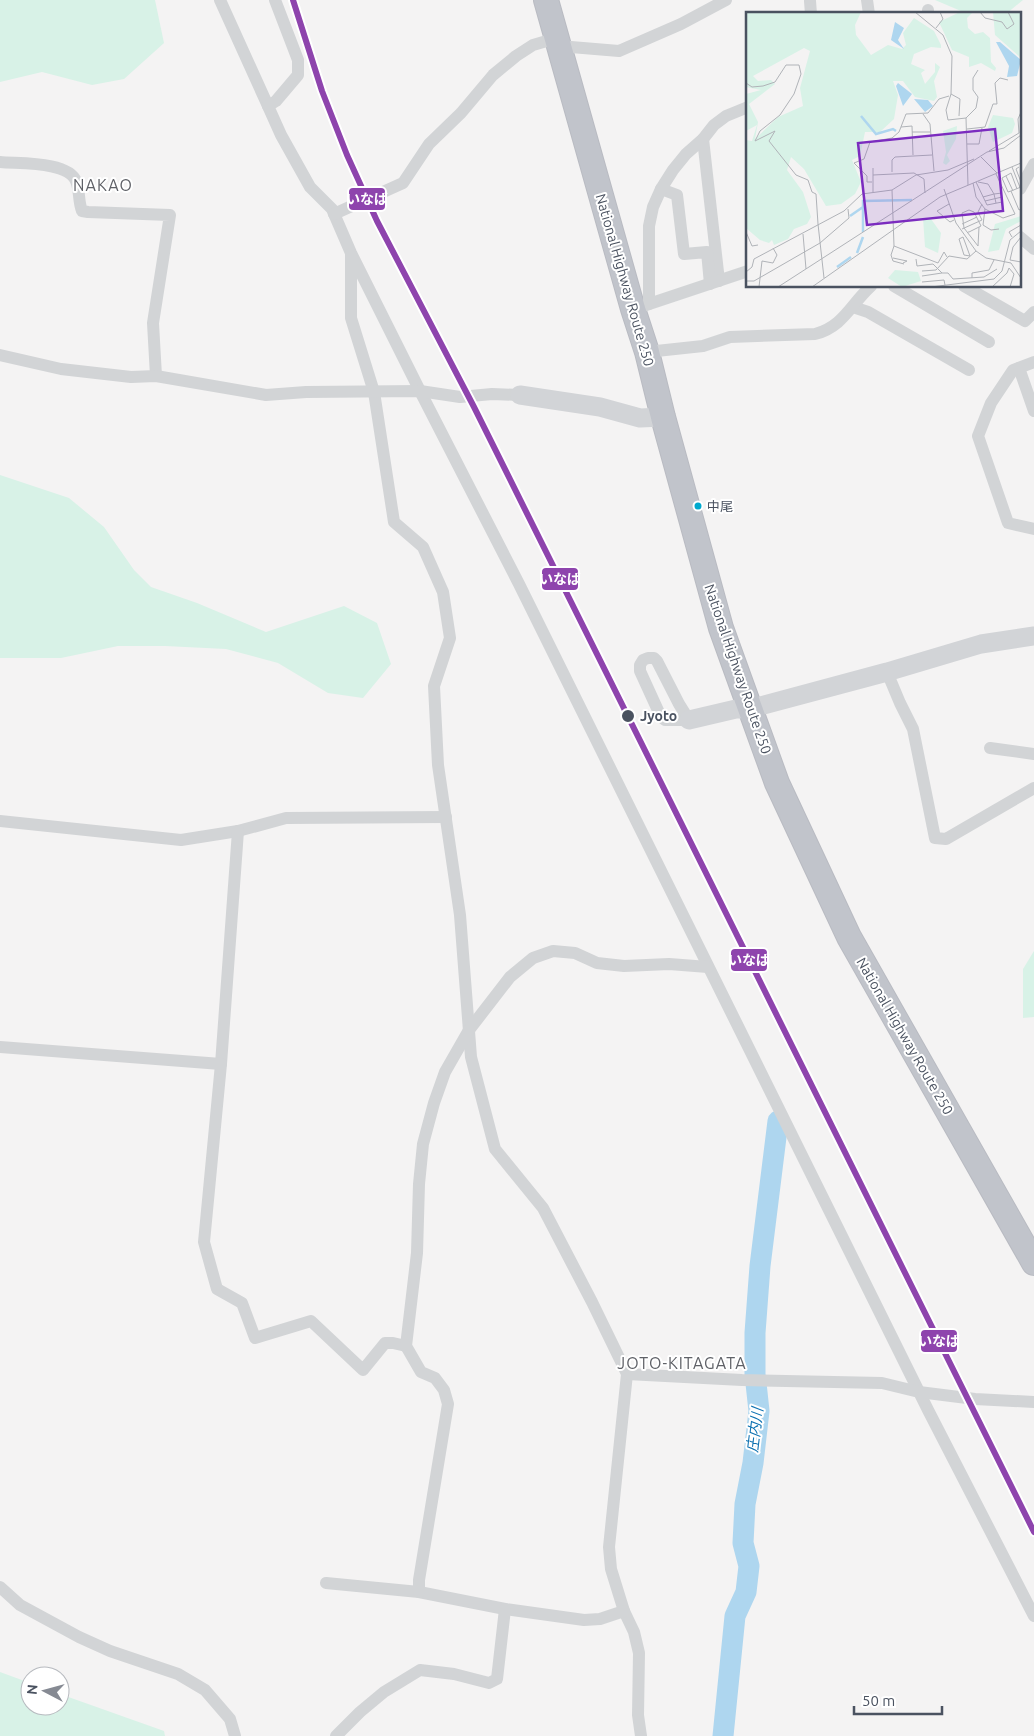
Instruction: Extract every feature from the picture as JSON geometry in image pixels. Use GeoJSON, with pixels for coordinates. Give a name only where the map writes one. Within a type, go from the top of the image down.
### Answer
{"type":"FeatureCollection","features":[{"type":"Feature","properties":{"kind":"highway","name":"National Highway Route 250"},"geometry":{"type":"LineString","coordinates":[[546,0],[641,307],[647,352],[663,418],[721,628],[777,783],[849,937],[1034,1263]]}},
{"type":"Feature","properties":{"kind":"street"},"geometry":{"type":"LineString","coordinates":[[220,0],[281,135],[310,187],[332,209],[351,253],[420,392],[519,584],[919,1392],[1034,1616]]}},
{"type":"Feature","properties":{"kind":"street"},"geometry":{"type":"LineString","coordinates":[[268,106],[276,101],[298,75],[298,60],[275,0]]}},
{"type":"Feature","properties":{"kind":"street"},"geometry":{"type":"LineString","coordinates":[[334,214],[403,183],[429,144],[461,113],[494,75],[516,56],[533,45],[558,42],[620,50],[681,24],[726,0]]}},
{"type":"Feature","properties":{"kind":"street"},"geometry":{"type":"LineString","coordinates":[[746,108],[726,116],[714,125],[703,139],[672,170],[661,189],[653,207],[649,226],[641,307],[746,272]]}},
{"type":"Feature","properties":{"kind":"street"},"geometry":{"type":"LineString","coordinates":[[703,139],[715,283]]}},
{"type":"Feature","properties":{"kind":"street"},"geometry":{"type":"LineString","coordinates":[[0,162],[58,167],[70,173],[76,181],[79,205],[82,211],[170,215],[153,323],[156,376]]}},
{"type":"Feature","properties":{"kind":"street"},"geometry":{"type":"LineString","coordinates":[[1022,185],[1034,164]]}},
{"type":"Feature","properties":{"kind":"street"},"geometry":{"type":"LineString","coordinates":[[661,189],[677,195],[684,254],[707,252],[715,283]]}},
{"type":"Feature","properties":{"kind":"street"},"geometry":{"type":"LineString","coordinates":[[1022,239],[1034,249]]}},
{"type":"Feature","properties":{"kind":"street"},"geometry":{"type":"LineString","coordinates":[[351,253],[351,318],[374,392],[394,522],[423,547],[442,592],[450,638],[434,686],[438,765],[460,915],[471,1057],[495,1149],[543,1208],[627,1374],[609,1547],[611,1569],[624,1610],[634,1632],[639,1653],[638,1716],[641,1736]]}},
{"type":"Feature","properties":{"kind":"street"},"geometry":{"type":"LineString","coordinates":[[647,352],[703,346],[730,338],[815,334],[826,331],[836,325],[869,288]]}},
{"type":"Feature","properties":{"kind":"street"},"geometry":{"type":"LineString","coordinates":[[897,288],[989,342]]}},
{"type":"Feature","properties":{"kind":"street"},"geometry":{"type":"LineString","coordinates":[[967,288],[1025,321],[1034,312]]}},
{"type":"Feature","properties":{"kind":"street"},"geometry":{"type":"LineString","coordinates":[[853,306],[868,312],[969,370]]}},
{"type":"Feature","properties":{"kind":"street"},"geometry":{"type":"LineString","coordinates":[[0,355],[61,369],[131,377],[156,376],[266,395],[306,392],[420,392],[460,398],[492,394],[520,394],[600,407],[640,418],[663,418]]}},
{"type":"Feature","properties":{"kind":"street"},"geometry":{"type":"LineString","coordinates":[[1034,362],[1013,370],[991,403],[978,436],[1008,523],[1034,529]]}},
{"type":"Feature","properties":{"kind":"street"},"geometry":{"type":"LineString","coordinates":[[1019,368],[1034,412]]}},
{"type":"Feature","properties":{"kind":"street"},"geometry":{"type":"LineString","coordinates":[[689,720],[657,661],[654,658],[643,660],[640,665],[640,671],[661,717],[665,720],[689,720],[736,709],[749,709],[887,672],[981,644],[1034,636]]}},
{"type":"Feature","properties":{"kind":"street"},"geometry":{"type":"LineString","coordinates":[[887,672],[913,729],[935,838],[946,839],[1034,788]]}},
{"type":"Feature","properties":{"kind":"street"},"geometry":{"type":"LineString","coordinates":[[990,748],[1034,754]]}},
{"type":"Feature","properties":{"kind":"street"},"geometry":{"type":"LineString","coordinates":[[0,821],[181,840],[238,831],[286,818],[446,817]]}},
{"type":"Feature","properties":{"kind":"street"},"geometry":{"type":"LineString","coordinates":[[238,831],[221,1064],[204,1242],[217,1289],[242,1303],[255,1338],[311,1321],[364,1370],[384,1343],[406,1346]]}},
{"type":"Feature","properties":{"kind":"street"},"geometry":{"type":"LineString","coordinates":[[419,1592],[419,1580],[448,1404],[444,1390],[435,1378],[421,1372],[406,1346],[417,1252],[419,1184],[423,1144],[445,1072],[469,1030],[510,977],[533,958],[552,951],[575,953],[597,963],[615,965],[669,964],[708,967]]}},
{"type":"Feature","properties":{"kind":"street"},"geometry":{"type":"LineString","coordinates":[[0,1047],[221,1064]]}},
{"type":"Feature","properties":{"kind":"street"},"geometry":{"type":"LineString","coordinates":[[627,1374],[742,1380],[882,1383],[919,1392],[976,1399],[1034,1402]]}},
{"type":"Feature","properties":{"kind":"street"},"geometry":{"type":"LineString","coordinates":[[326,1583],[419,1592],[505,1609],[584,1620],[600,1619],[624,1610]]}},
{"type":"Feature","properties":{"kind":"street"},"geometry":{"type":"LineString","coordinates":[[0,1588],[20,1605],[79,1638],[178,1674],[205,1690],[230,1719],[235,1736]]}},
{"type":"Feature","properties":{"kind":"street"},"geometry":{"type":"LineString","coordinates":[[336,1736],[384,1692],[420,1670],[454,1674],[489,1683],[497,1678],[505,1609]]}},
{"type":"Feature","properties":{"kind":"green space"},"geometry":{"type":"Polygon","coordinates":[[[0,0],[155,0],[164,43],[124,79],[92,85],[42,72],[0,82],[0,0]]]}},
{"type":"Feature","properties":{"kind":"green space"},"geometry":{"type":"Polygon","coordinates":[[[935,0],[1023,0],[1008,12],[963,12],[935,0]]]}},
{"type":"Feature","properties":{"kind":"green space"},"geometry":{"type":"Polygon","coordinates":[[[0,475],[69,498],[104,527],[134,570],[151,587],[197,603],[266,632],[344,606],[377,623],[391,664],[363,698],[328,693],[278,663],[226,649],[118,646],[61,658],[0,658],[0,475]]]}},
{"type":"Feature","properties":{"kind":"green space"},"geometry":{"type":"Polygon","coordinates":[[[1034,951],[1034,1017],[1023,1018],[1023,969],[1034,951]]]}},
{"type":"Feature","properties":{"kind":"green space"},"geometry":{"type":"Polygon","coordinates":[[[0,1672],[20,1679],[20,1716],[70,1716],[70,1698],[164,1731],[165,1736],[0,1736],[0,1672]]]}},
{"type":"Feature","properties":{"kind":"waterway","name":"庄内川"},"geometry":{"type":"LineString","coordinates":[[723,1736],[735,1616],[746,1592],[749,1566],[743,1543],[745,1504],[753,1463],[759,1411],[755,1374],[755,1333],[760,1266],[778,1121]]}},
{"type":"Feature","properties":{"kind":"transit line","name":"いなば"},"geometry":{"type":"LineString","coordinates":[[293,0],[322,91],[347,155],[377,221],[474,407],[1034,1532]]}},
{"type":"Feature","properties":{"kind":"place","name":"中尾"},"geometry":{"type":"Point","coordinates":[698,506]}},
{"type":"Feature","properties":{"kind":"place","name":"Jyoto"},"geometry":{"type":"Point","coordinates":[628,716]}},
{"type":"Feature","properties":{"kind":"district","name":"NAKAO"},"geometry":{"type":"Point","coordinates":[103,185]}},
{"type":"Feature","properties":{"kind":"district","name":"JOTO-KITAGATA"},"geometry":{"type":"Point","coordinates":[682,1363]}}]}
